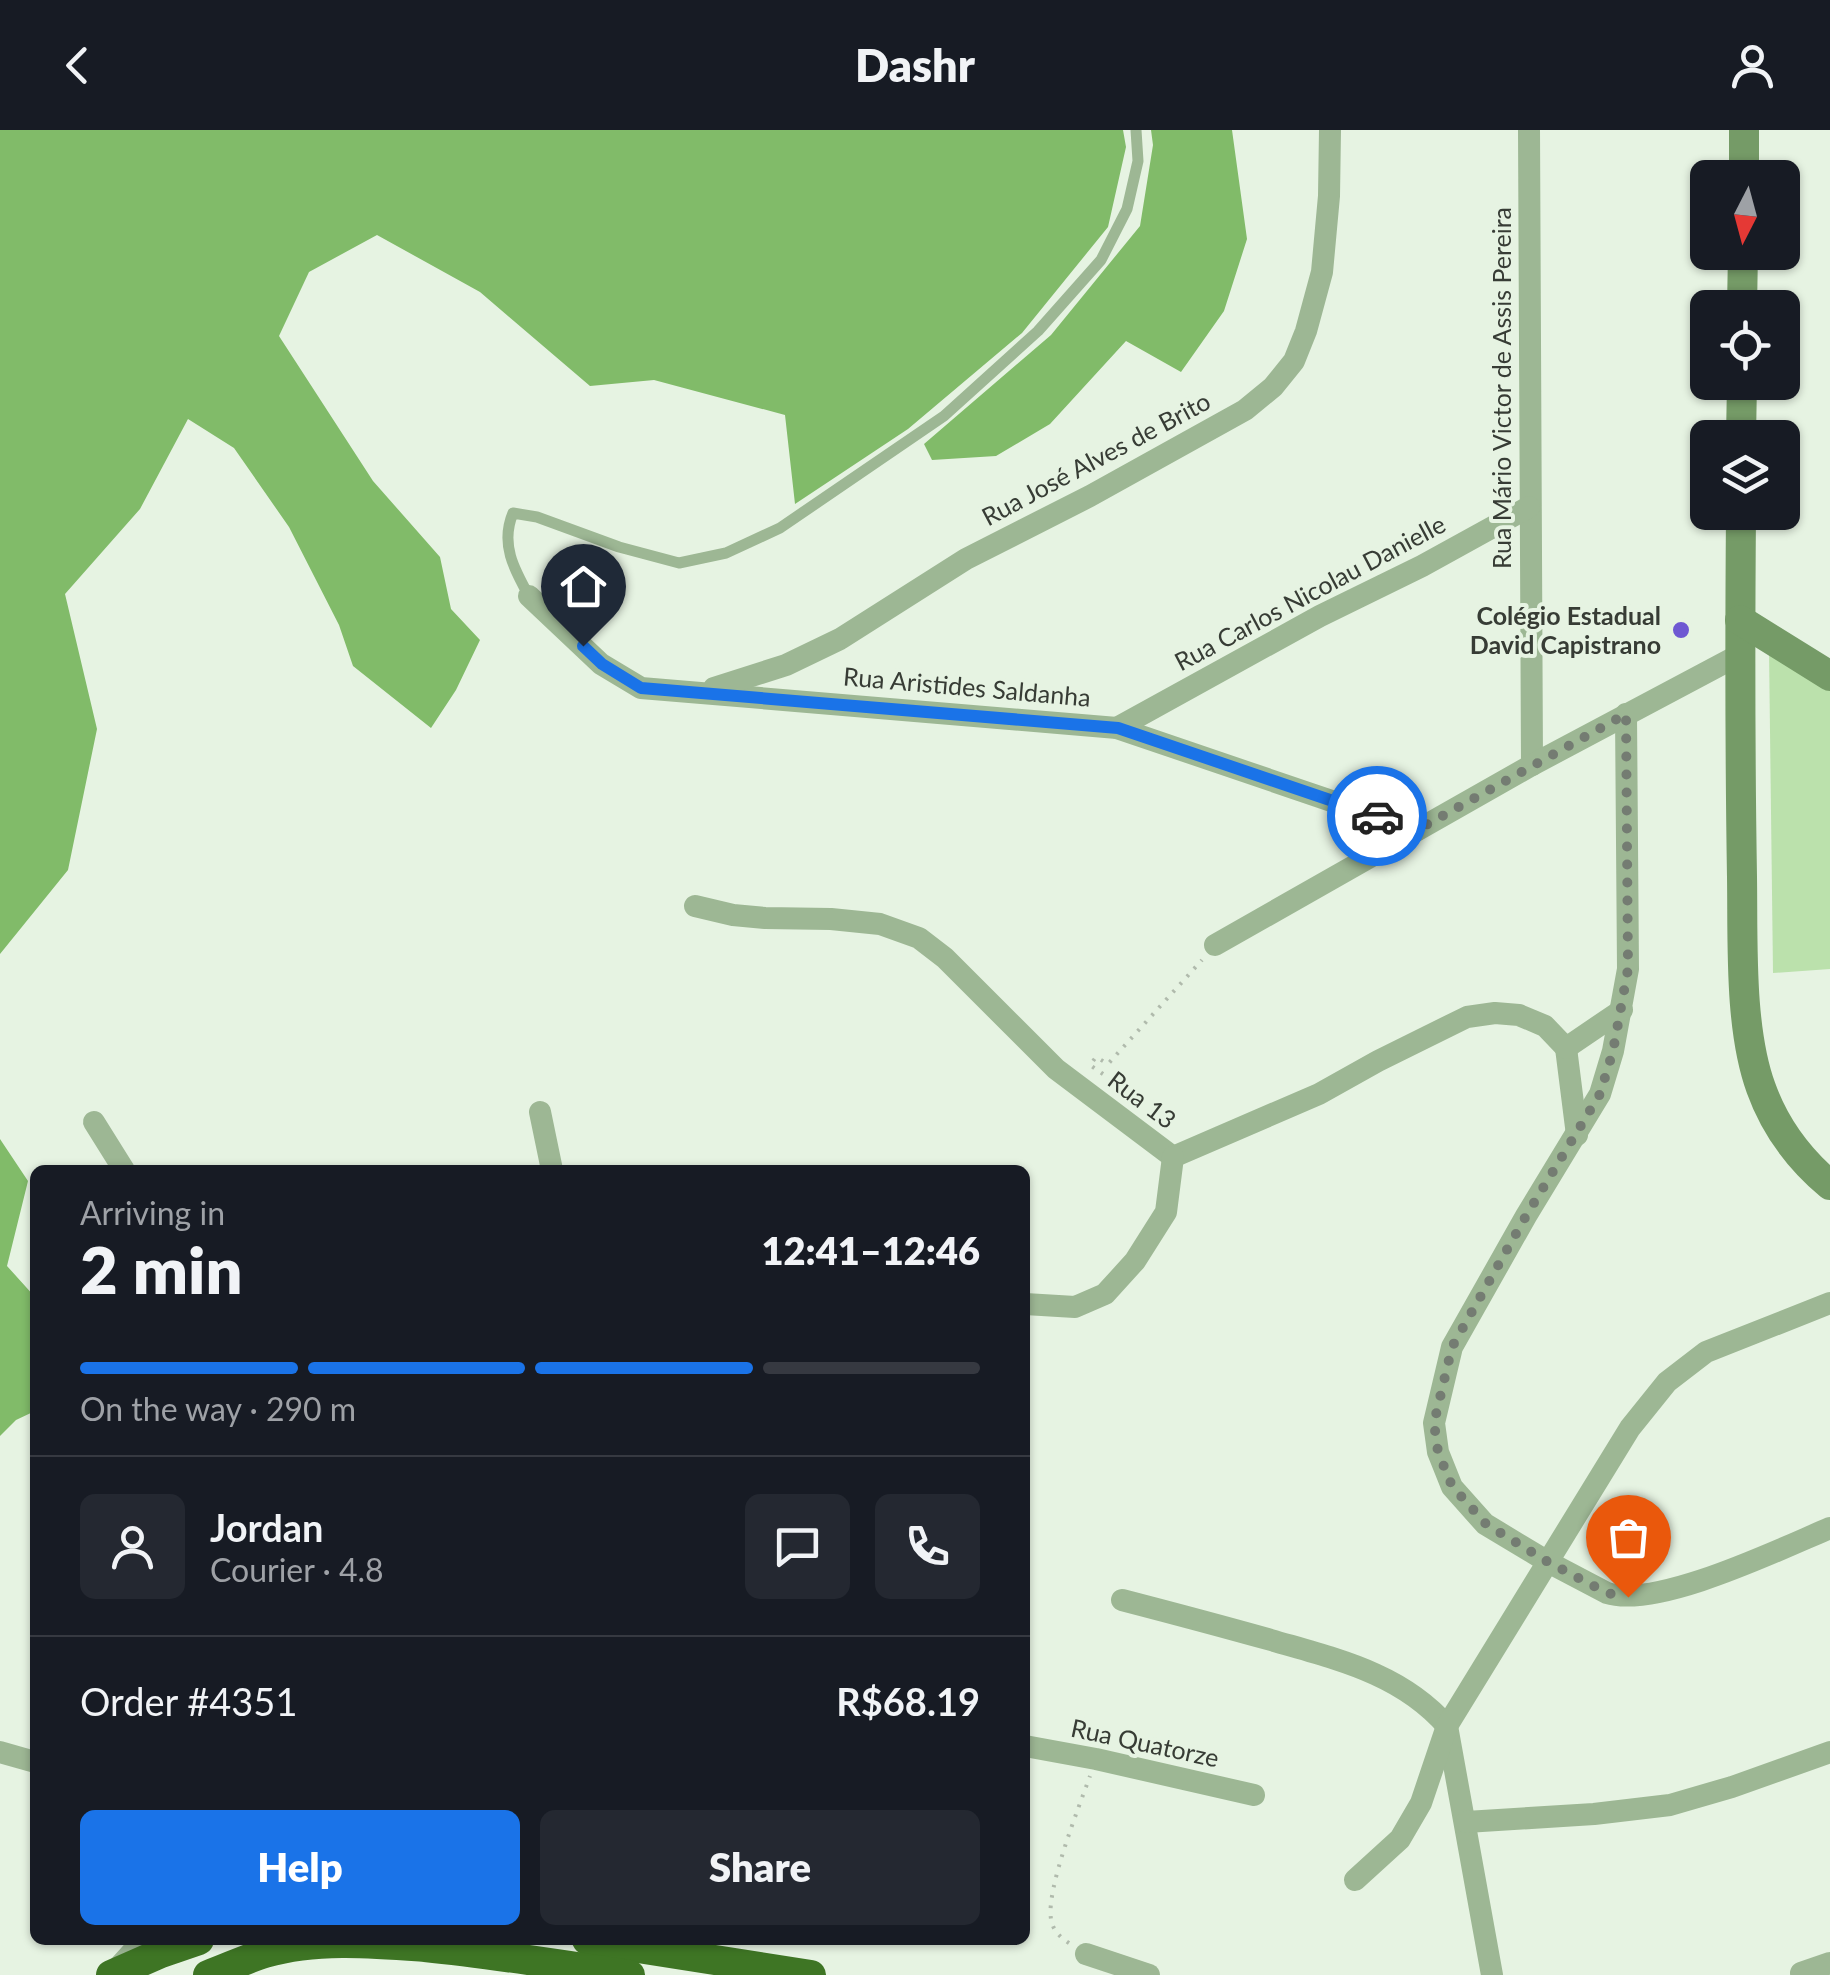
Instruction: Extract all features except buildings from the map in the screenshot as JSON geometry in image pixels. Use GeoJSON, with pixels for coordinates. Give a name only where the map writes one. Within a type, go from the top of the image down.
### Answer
{"type":"FeatureCollection","features":[{"type":"Feature","properties":{"kind":"highway"},"geometry":{"type":"LineString","coordinates":[[111,1975],[184,1945]]}},
{"type":"Feature","properties":{"kind":"highway"},"geometry":{"type":"LineString","coordinates":[[208,1975],[266,1953],[316,1945]]}},
{"type":"Feature","properties":{"kind":"highway"},"geometry":{"type":"LineString","coordinates":[[403,1945],[630,1975]]}},
{"type":"Feature","properties":{"kind":"highway"},"geometry":{"type":"LineString","coordinates":[[618,1945],[810,1975]]}},
{"type":"Feature","properties":{"kind":"street","name":"Rua José Alves de Brito"},"geometry":{"type":"LineString","coordinates":[[701,692],[786,665],[840,639],[966,560],[1245,410],[1272,386],[1294,361],[1322,272],[1330,130]]}},
{"type":"Feature","properties":{"kind":"street","name":"Rua Mário Victor de Assis Pereira"},"geometry":{"type":"LineString","coordinates":[[1529,130],[1532,765]]}},
{"type":"Feature","properties":{"kind":"street"},"geometry":{"type":"LineString","coordinates":[[1744,130],[1744,160]]}},
{"type":"Feature","properties":{"kind":"street","name":"Rua Carlos Nicolau Danielle"},"geometry":{"type":"LineString","coordinates":[[1118,728],[1320,616],[1530,507]]}},
{"type":"Feature","properties":{"kind":"street"},"geometry":{"type":"LineString","coordinates":[[1741,530],[1738,655],[1744,977],[1751,1052],[1760,1088],[1780,1129],[1804,1164],[1830,1185]]}},
{"type":"Feature","properties":{"kind":"street","name":"Rua Aristides Saldanha"},"geometry":{"type":"LineString","coordinates":[[529,596],[602,664],[641,688],[1118,728],[1417,830]]}},
{"type":"Feature","properties":{"kind":"street"},"geometry":{"type":"LineString","coordinates":[[1740,620],[1830,676]]}},
{"type":"Feature","properties":{"kind":"street"},"geometry":{"type":"LineString","coordinates":[[1215,945],[1532,765],[1738,655]]}},
{"type":"Feature","properties":{"kind":"street"},"geometry":{"type":"LineString","coordinates":[[1626,714],[1628,969],[1622,1010],[1600,1094],[1452,1347],[1434,1423],[1438,1452],[1452,1486],[1486,1524],[1607,1593],[1628,1597],[1708,1578],[1830,1528]]}},
{"type":"Feature","properties":{"kind":"street","name":"Rua 13"},"geometry":{"type":"LineString","coordinates":[[695,906],[749,916],[880,924],[919,938],[945,958],[1056,1069],[1173,1158],[1319,1094],[1467,1017],[1494,1012],[1520,1015],[1545,1026],[1566,1048]]}},
{"type":"Feature","properties":{"kind":"street"},"geometry":{"type":"LineString","coordinates":[[1577,1135],[1566,1048],[1622,1010]]}},
{"type":"Feature","properties":{"kind":"street"},"geometry":{"type":"LineString","coordinates":[[540,1112],[551,1165]]}},
{"type":"Feature","properties":{"kind":"street"},"geometry":{"type":"LineString","coordinates":[[94,1122],[121,1165]]}},
{"type":"Feature","properties":{"kind":"street"},"geometry":{"type":"LineString","coordinates":[[1030,1304],[1075,1307],[1105,1294],[1135,1261],[1166,1212],[1173,1158]]}},
{"type":"Feature","properties":{"kind":"street"},"geometry":{"type":"LineString","coordinates":[[1355,1880],[1400,1840],[1421,1804],[1447,1726],[1630,1428],[1667,1382],[1706,1352],[1830,1303]]}},
{"type":"Feature","properties":{"kind":"street"},"geometry":{"type":"LineString","coordinates":[[1122,1600],[1345,1662],[1394,1683],[1429,1705],[1447,1726],[1492,1975]]}},
{"type":"Feature","properties":{"kind":"street","name":"Rua Quatorze"},"geometry":{"type":"LineString","coordinates":[[1030,1747],[1254,1795]]}},
{"type":"Feature","properties":{"kind":"street"},"geometry":{"type":"LineString","coordinates":[[0,1752],[30,1761]]}},
{"type":"Feature","properties":{"kind":"street"},"geometry":{"type":"LineString","coordinates":[[1466,1822],[1670,1805],[1830,1752]]}},
{"type":"Feature","properties":{"kind":"street"},"geometry":{"type":"LineString","coordinates":[[111,1975],[138,1945]]}},
{"type":"Feature","properties":{"kind":"street"},"geometry":{"type":"LineString","coordinates":[[1086,1954],[1149,1975]]}},
{"type":"Feature","properties":{"kind":"street"},"geometry":{"type":"LineString","coordinates":[[1801,1973],[1830,1963]]}},
{"type":"Feature","properties":{"kind":"lane"},"geometry":{"type":"LineString","coordinates":[[529,596],[513,567],[507,543],[513,514],[537,516],[619,547],[679,564],[726,553],[780,528],[944,416],[1038,331],[1100,260],[1126,209],[1138,162],[1136,130]]}},
{"type":"Feature","properties":{"kind":"path"},"geometry":{"type":"LineString","coordinates":[[1103,1074],[1090,1065],[1096,1057],[1108,1064],[1215,945]]}},
{"type":"Feature","properties":{"kind":"path"},"geometry":{"type":"LineString","coordinates":[[1086,1954],[1058,1936],[1051,1919],[1052,1900],[1073,1823],[1096,1759]]}},
{"type":"Feature","properties":{"kind":"green space"},"geometry":{"type":"Polygon","coordinates":[[[0,130],[1123,130],[1126,147],[1108,227],[1022,333],[908,429],[795,504],[785,415],[654,380],[590,386],[480,292],[377,235],[309,272],[279,336],[373,481],[440,557],[451,609],[480,640],[456,690],[431,728],[353,666],[339,625],[289,527],[234,448],[188,419],[140,509],[65,594],[97,729],[68,870],[0,954],[0,130]]]}},
{"type":"Feature","properties":{"kind":"green space"},"geometry":{"type":"Polygon","coordinates":[[[1151,130],[1232,130],[1247,239],[1224,311],[1181,372],[1126,341],[1050,424],[996,456],[932,460],[924,444],[1051,335],[1140,226],[1153,145],[1151,130]]]}},
{"type":"Feature","properties":{"kind":"green space"},"geometry":{"type":"Polygon","coordinates":[[[1769,650],[1830,689],[1830,969],[1773,973],[1769,650]]]}},
{"type":"Feature","properties":{"kind":"green space"},"geometry":{"type":"Polygon","coordinates":[[[0,1139],[28,1181],[7,1266],[30,1291],[30,1413],[16,1420],[0,1436],[0,1139]]]}},
{"type":"Feature","properties":{"kind":"way so far"},"geometry":{"type":"LineString","coordinates":[[1377,816],[1417,830],[1626,714],[1628,969],[1613,1051],[1600,1094],[1452,1347],[1434,1423],[1438,1452],[1452,1486],[1486,1524],[1607,1593],[1628,1597]]}},
{"type":"Feature","properties":{"kind":"place","name":"Colégio Estadual David Capistrano"},"geometry":{"type":"Point","coordinates":[1681,630]}},
{"type":"Feature","properties":{"kind":"route"},"geometry":{"type":"LineString","coordinates":[[583,646],[602,664],[641,688],[1118,728],[1377,816]]}}]}
